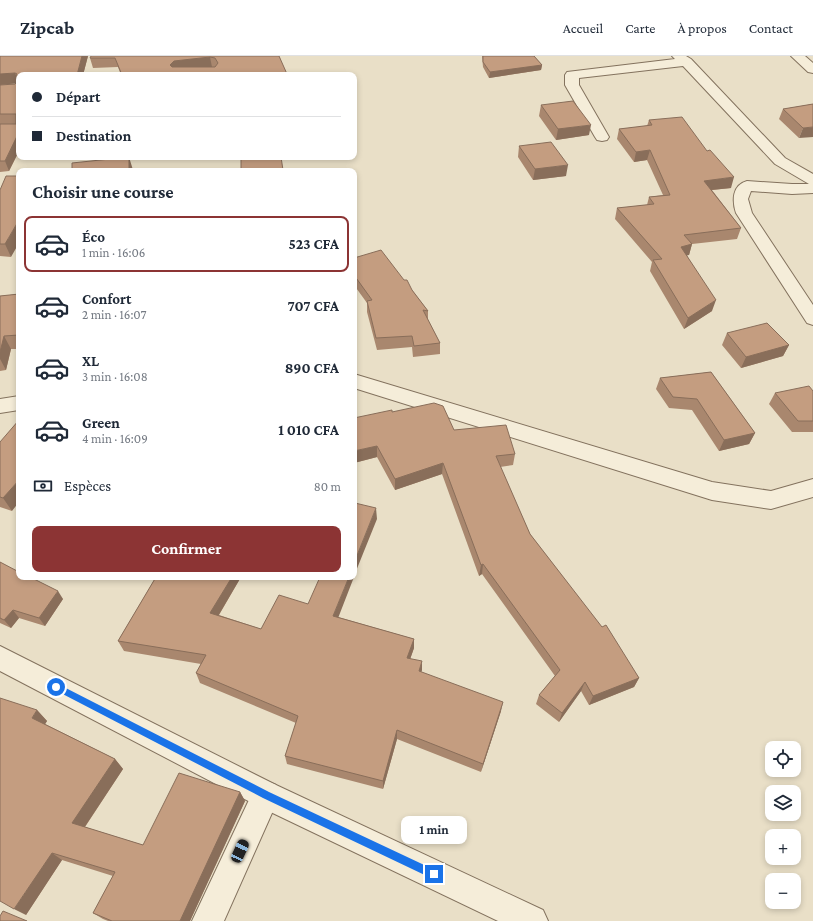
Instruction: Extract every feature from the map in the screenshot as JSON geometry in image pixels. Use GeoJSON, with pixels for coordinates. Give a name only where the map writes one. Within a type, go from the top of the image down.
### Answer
{"type":"FeatureCollection","features":[{"type":"Feature","properties":{"kind":"street"},"geometry":{"type":"LineString","coordinates":[[797,56],[813,69]]}},
{"type":"Feature","properties":{"kind":"street"},"geometry":{"type":"LineString","coordinates":[[602,137],[572,85],[572,75],[682,59],[694,68],[780,161],[813,180]]}},
{"type":"Feature","properties":{"kind":"street"},"geometry":{"type":"LineString","coordinates":[[813,188],[792,189],[747,186],[742,191],[740,197],[744,213],[813,319]]}},
{"type":"Feature","properties":{"kind":"street"},"geometry":{"type":"LineString","coordinates":[[357,382],[712,491],[771,500],[813,488]]}},
{"type":"Feature","properties":{"kind":"street"},"geometry":{"type":"LineString","coordinates":[[0,406],[16,403]]}},
{"type":"Feature","properties":{"kind":"street"},"geometry":{"type":"LineString","coordinates":[[0,658],[266,795],[532,921]]}},
{"type":"Feature","properties":{"kind":"street"},"geometry":{"type":"LineString","coordinates":[[208,921],[266,795]]}},
{"type":"Feature","properties":{"kind":"building"},"geometry":{"type":"Polygon","coordinates":[[[0,56],[82,56],[78,72],[16,72],[16,74],[0,74],[0,56]]]}},
{"type":"Feature","properties":{"kind":"building"},"geometry":{"type":"Polygon","coordinates":[[[91,56],[279,56],[286,72],[121,72],[115,58],[90,58],[91,56]],[[210,57],[174,61],[170,65],[172,67],[215,67],[218,63],[215,58],[210,57]]]}},
{"type":"Feature","properties":{"kind":"building"},"geometry":{"type":"Polygon","coordinates":[[[483,56],[534,56],[542,65],[490,72],[483,62],[483,56]]]}},
{"type":"Feature","properties":{"kind":"building"},"geometry":{"type":"Polygon","coordinates":[[[16,83],[16,114],[0,114],[0,85],[16,83]]]}},
{"type":"Feature","properties":{"kind":"building"},"geometry":{"type":"Polygon","coordinates":[[[573,101],[591,125],[558,129],[541,105],[573,101]]]}},
{"type":"Feature","properties":{"kind":"building"},"geometry":{"type":"Polygon","coordinates":[[[813,104],[813,127],[803,128],[783,109],[813,104]]]}},
{"type":"Feature","properties":{"kind":"building"},"geometry":{"type":"Polygon","coordinates":[[[682,117],[707,151],[710,150],[734,177],[704,181],[741,228],[684,235],[692,244],[681,247],[716,300],[688,318],[653,260],[662,259],[617,208],[654,204],[649,197],[670,195],[650,150],[636,152],[619,129],[652,125],[649,120],[682,117]]]}},
{"type":"Feature","properties":{"kind":"building"},"geometry":{"type":"Polygon","coordinates":[[[0,124],[16,124],[16,138],[5,161],[0,161],[0,124]]]}},
{"type":"Feature","properties":{"kind":"building"},"geometry":{"type":"Polygon","coordinates":[[[551,142],[568,165],[535,169],[519,146],[551,142]]]}},
{"type":"Feature","properties":{"kind":"building"},"geometry":{"type":"Polygon","coordinates":[[[100,160],[129,160],[129,168],[72,168],[72,163],[100,160]]]}},
{"type":"Feature","properties":{"kind":"building"},"geometry":{"type":"Polygon","coordinates":[[[241,160],[281,160],[283,168],[241,168],[241,160]]]}},
{"type":"Feature","properties":{"kind":"building"},"geometry":{"type":"Polygon","coordinates":[[[6,176],[16,176],[16,225],[5,244],[0,244],[0,190],[6,176]]]}},
{"type":"Feature","properties":{"kind":"building"},"geometry":{"type":"Polygon","coordinates":[[[381,250],[404,280],[407,280],[412,290],[428,311],[423,310],[440,343],[414,346],[412,336],[376,338],[367,301],[372,300],[357,279],[357,257],[381,250]]]}},
{"type":"Feature","properties":{"kind":"building"},"geometry":{"type":"Polygon","coordinates":[[[16,294],[16,335],[4,336],[0,352],[0,296],[16,294]]]}},
{"type":"Feature","properties":{"kind":"building"},"geometry":{"type":"Polygon","coordinates":[[[767,323],[789,345],[746,357],[727,333],[767,323]]]}},
{"type":"Feature","properties":{"kind":"building"},"geometry":{"type":"Polygon","coordinates":[[[711,372],[755,433],[724,440],[697,399],[673,397],[660,378],[711,372]]]}},
{"type":"Feature","properties":{"kind":"building"},"geometry":{"type":"Polygon","coordinates":[[[809,386],[813,391],[813,421],[798,421],[775,393],[809,386]]]}},
{"type":"Feature","properties":{"kind":"building"},"geometry":{"type":"Polygon","coordinates":[[[434,403],[443,406],[454,430],[506,425],[515,454],[496,456],[530,534],[602,627],[606,625],[639,678],[593,696],[585,682],[562,713],[539,695],[560,670],[483,564],[481,565],[443,463],[395,479],[377,446],[357,450],[357,417],[392,410],[392,412],[434,403]]]}},
{"type":"Feature","properties":{"kind":"building"},"geometry":{"type":"Polygon","coordinates":[[[16,423],[16,483],[3,498],[0,497],[0,442],[16,423]]]}},
{"type":"Feature","properties":{"kind":"building"},"geometry":{"type":"Polygon","coordinates":[[[357,503],[376,508],[357,556],[357,503]]]}},
{"type":"Feature","properties":{"kind":"building"},"geometry":{"type":"Polygon","coordinates":[[[0,562],[16,570],[16,580],[36,580],[58,591],[39,618],[13,610],[4,620],[0,618],[0,562]]]}},
{"type":"Feature","properties":{"kind":"building"},"geometry":{"type":"Polygon","coordinates":[[[154,580],[230,580],[210,613],[261,629],[279,595],[308,604],[319,580],[348,580],[333,616],[414,639],[407,658],[422,661],[419,671],[503,702],[483,764],[397,730],[383,781],[285,756],[298,716],[196,673],[206,655],[118,641],[154,580]]]}},
{"type":"Feature","properties":{"kind":"building"},"geometry":{"type":"Polygon","coordinates":[[[0,698],[37,710],[32,718],[115,759],[72,823],[143,845],[179,773],[240,792],[180,921],[112,921],[93,913],[115,872],[52,853],[14,909],[0,901],[0,698]]]}},
{"type":"Feature","properties":{"kind":"building"},"geometry":{"type":"Polygon","coordinates":[[[3,911],[27,921],[0,921],[0,916],[3,911]]]}},
{"type":"Feature","properties":{"kind":"route"},"geometry":{"type":"LineString","coordinates":[[56,687],[266,795],[434,874]]}}]}
